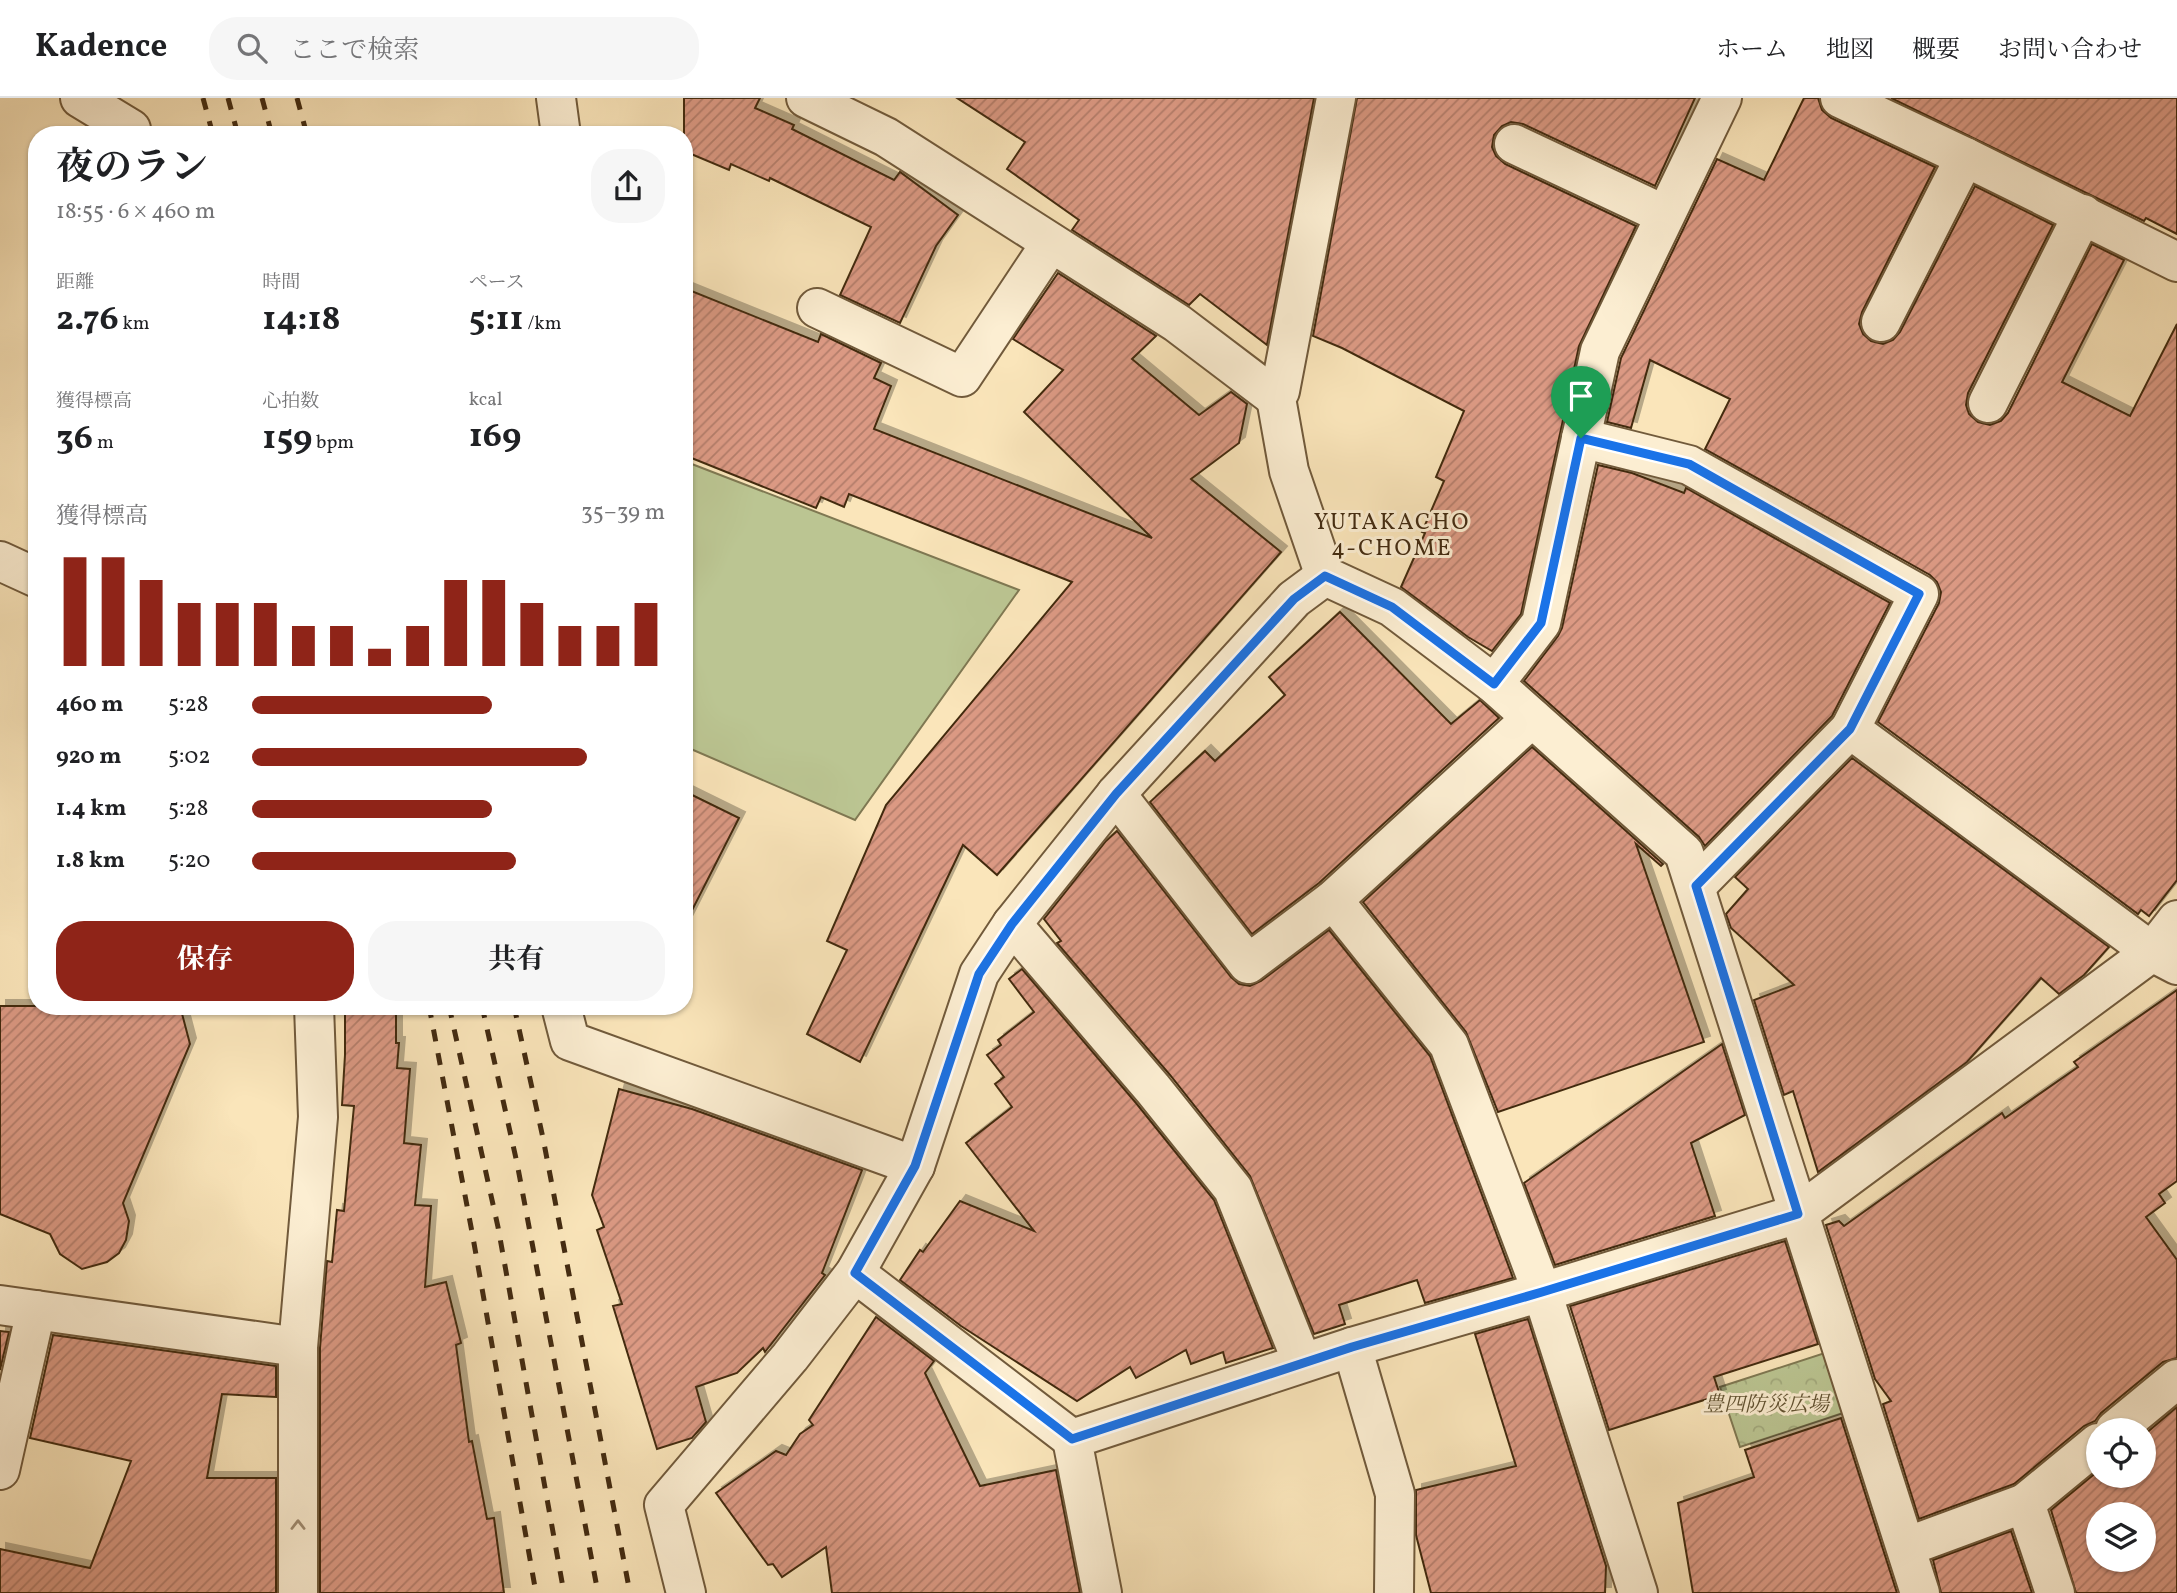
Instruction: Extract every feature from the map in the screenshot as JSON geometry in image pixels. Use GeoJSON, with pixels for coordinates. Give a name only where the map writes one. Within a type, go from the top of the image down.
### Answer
{"type":"FeatureCollection","features":[{"type":"Feature","properties":{"kind":"street"},"geometry":{"type":"LineString","coordinates":[[80,98],[126,126]]}},
{"type":"Feature","properties":{"kind":"street"},"geometry":{"type":"LineString","coordinates":[[556,98],[560,126]]}},
{"type":"Feature","properties":{"kind":"street"},"geometry":{"type":"LineString","coordinates":[[806,98],[886,137],[989,215],[1051,243],[1177,323],[1283,396]]}},
{"type":"Feature","properties":{"kind":"street"},"geometry":{"type":"LineString","coordinates":[[1336,98],[1283,396],[1295,470],[1325,576],[1392,607],[1494,684],[1684,853],[1920,1593]]}},
{"type":"Feature","properties":{"kind":"street"},"geometry":{"type":"LineString","coordinates":[[1494,684],[1541,623],[1600,351],[1722,98]]}},
{"type":"Feature","properties":{"kind":"street"},"geometry":{"type":"LineString","coordinates":[[1840,98],[2177,262]]}},
{"type":"Feature","properties":{"kind":"street"},"geometry":{"type":"LineString","coordinates":[[1514,144],[1665,215]]}},
{"type":"Feature","properties":{"kind":"street"},"geometry":{"type":"LineString","coordinates":[[1881,322],[1965,157]]}},
{"type":"Feature","properties":{"kind":"street"},"geometry":{"type":"LineString","coordinates":[[1988,403],[2083,214]]}},
{"type":"Feature","properties":{"kind":"street"},"geometry":{"type":"LineString","coordinates":[[817,308],[962,377],[1051,243]]}},
{"type":"Feature","properties":{"kind":"street"},"geometry":{"type":"LineString","coordinates":[[1581,438],[1689,464],[1919,594],[1850,729],[1696,886]]}},
{"type":"Feature","properties":{"kind":"street"},"geometry":{"type":"LineString","coordinates":[[0,561],[28,575]]}},
{"type":"Feature","properties":{"kind":"street"},"geometry":{"type":"LineString","coordinates":[[686,1593],[664,1505],[790,1357],[855,1273],[915,1166],[979,974],[1012,924],[1116,794],[1294,599],[1325,576]]}},
{"type":"Feature","properties":{"kind":"street"},"geometry":{"type":"LineString","coordinates":[[1116,794],[1248,964],[1333,900],[1532,718]]}},
{"type":"Feature","properties":{"kind":"street"},"geometry":{"type":"LineString","coordinates":[[1850,729],[2164,958]]}},
{"type":"Feature","properties":{"kind":"street"},"geometry":{"type":"LineString","coordinates":[[1333,900],[1449,1045],[1542,1292],[1638,1593]]}},
{"type":"Feature","properties":{"kind":"street"},"geometry":{"type":"LineString","coordinates":[[1072,1439],[1303,1362],[1798,1214],[2164,958],[2177,920]]}},
{"type":"Feature","properties":{"kind":"street"},"geometry":{"type":"LineString","coordinates":[[1012,924],[1153,1089],[1233,1189],[1303,1362]]}},
{"type":"Feature","properties":{"kind":"street"},"geometry":{"type":"LineString","coordinates":[[298,1593],[298,1347],[318,1117],[314,1015]]}},
{"type":"Feature","properties":{"kind":"street"},"geometry":{"type":"LineString","coordinates":[[565,1024],[915,1166]]}},
{"type":"Feature","properties":{"kind":"street"},"geometry":{"type":"LineString","coordinates":[[855,1273],[1072,1439],[1102,1593]]}},
{"type":"Feature","properties":{"kind":"street"},"geometry":{"type":"LineString","coordinates":[[0,1470],[18,1308],[298,1347]]}},
{"type":"Feature","properties":{"kind":"street"},"geometry":{"type":"LineString","coordinates":[[1352,1347],[1395,1494],[1394,1593]]}},
{"type":"Feature","properties":{"kind":"street"},"geometry":{"type":"LineString","coordinates":[[2130,1418],[2177,1379]]}},
{"type":"Feature","properties":{"kind":"street"},"geometry":{"type":"LineString","coordinates":[[1906,1547],[2025,1503],[2086,1453]]}},
{"type":"Feature","properties":{"kind":"street"},"geometry":{"type":"LineString","coordinates":[[2025,1503],[2055,1593]]}},
{"type":"Feature","properties":{"kind":"green space"},"geometry":{"type":"Polygon","coordinates":[[[693,464],[1019,590],[855,820],[693,750],[693,464]]]}},
{"type":"Feature","properties":{"kind":"green space","name":"豊四防災広場"},"geometry":{"type":"Polygon","coordinates":[[[1831,1351],[1849,1411],[1740,1447],[1720,1387],[1831,1351]]]}},
{"type":"Feature","properties":{"kind":"building"},"geometry":{"type":"Polygon","coordinates":[[[684,98],[760,98],[755,108],[794,125],[792,129],[894,180],[900,172],[958,215],[936,246],[900,323],[840,295],[871,227],[770,178],[769,181],[731,164],[729,170],[693,155],[693,126],[684,126],[684,98]]]}},
{"type":"Feature","properties":{"kind":"building"},"geometry":{"type":"Polygon","coordinates":[[[957,98],[1314,98],[1267,345],[1200,294],[1189,305],[1072,230],[1079,220],[1007,169],[1025,142],[957,98]]]}},
{"type":"Feature","properties":{"kind":"building"},"geometry":{"type":"Polygon","coordinates":[[[1357,98],[1695,98],[1655,186],[1523,124],[1511,122],[1502,126],[1494,135],[1492,147],[1496,156],[1505,164],[1636,226],[1579,346],[1521,614],[1492,651],[1468,637],[1401,587],[1444,481],[1436,477],[1464,411],[1342,348],[1313,336],[1357,98]]]}},
{"type":"Feature","properties":{"kind":"building"},"geometry":{"type":"Polygon","coordinates":[[[1804,98],[1818,98],[1822,110],[1831,118],[1935,167],[1862,312],[1859,324],[1863,334],[1871,341],[1883,344],[1893,340],[1900,332],[1975,186],[2053,225],[1968,393],[1966,405],[1969,414],[1978,422],[1990,425],[2001,421],[2008,413],[2092,244],[2124,260],[2062,382],[2130,416],[2177,324],[2177,880],[2149,916],[2141,910],[2138,914],[1878,722],[1939,603],[1941,592],[1930,575],[1705,449],[1730,399],[1650,360],[1631,428],[1607,422],[1621,358],[1717,159],[1764,180],[1804,98]]]}},
{"type":"Feature","properties":{"kind":"building"},"geometry":{"type":"Polygon","coordinates":[[[1891,98],[2177,98],[2177,234],[2146,218],[2144,221],[1891,98]]]}},
{"type":"Feature","properties":{"kind":"building"},"geometry":{"type":"Polygon","coordinates":[[[1058,273],[1156,336],[1132,359],[1199,415],[1231,392],[1247,404],[1239,443],[1191,479],[1281,552],[997,875],[963,845],[860,1062],[807,1034],[847,950],[827,941],[886,805],[1072,582],[849,494],[844,507],[821,497],[816,508],[693,459],[693,292],[818,342],[821,334],[881,363],[874,378],[891,386],[874,429],[1152,538],[1024,412],[1063,370],[1013,339],[1058,273]]]}},
{"type":"Feature","properties":{"kind":"building"},"geometry":{"type":"Polygon","coordinates":[[[1598,465],[1632,473],[1684,493],[1686,488],[1890,603],[1832,716],[1705,846],[1699,837],[1524,681],[1562,628],[1598,465]]]}},
{"type":"Feature","properties":{"kind":"building"},"geometry":{"type":"Polygon","coordinates":[[[1340,612],[1451,724],[1480,700],[1499,718],[1319,883],[1252,934],[1150,802],[1205,751],[1215,761],[1285,695],[1269,677],[1340,612]]]}},
{"type":"Feature","properties":{"kind":"building"},"geometry":{"type":"Polygon","coordinates":[[[1532,747],[1663,864],[1661,866],[1636,844],[1704,1042],[1498,1112],[1466,1032],[1363,902],[1532,747]]]}},
{"type":"Feature","properties":{"kind":"building"},"geometry":{"type":"Polygon","coordinates":[[[1852,758],[2109,947],[2084,975],[2059,994],[2041,978],[1967,1062],[1818,1172],[1793,1091],[1784,1095],[1754,1000],[1794,985],[1731,928],[1726,914],[1748,889],[1735,877],[1852,758]]]}},
{"type":"Feature","properties":{"kind":"building"},"geometry":{"type":"Polygon","coordinates":[[[693,795],[739,818],[693,908],[693,795]]]}},
{"type":"Feature","properties":{"kind":"building"},"geometry":{"type":"Polygon","coordinates":[[[1117,831],[1239,984],[1250,986],[1261,981],[1329,930],[1430,1056],[1513,1278],[1425,1303],[1417,1280],[1339,1305],[1345,1324],[1314,1334],[1250,1176],[1170,1075],[1057,943],[1061,941],[1044,919],[1117,831]]]}},
{"type":"Feature","properties":{"kind":"building"},"geometry":{"type":"Polygon","coordinates":[[[1022,969],[1214,1200],[1273,1348],[1226,1363],[1223,1352],[1191,1364],[1186,1350],[1136,1378],[1130,1367],[1077,1401],[961,1326],[900,1280],[920,1250],[923,1252],[960,1201],[1034,1231],[966,1143],[1012,1107],[995,1084],[1004,1077],[987,1055],[1001,1045],[998,1040],[1034,1012],[1009,979],[1022,969]]]}},
{"type":"Feature","properties":{"kind":"building"},"geometry":{"type":"Polygon","coordinates":[[[2177,990],[2177,1181],[2159,1194],[2165,1203],[2146,1217],[2177,1260],[2177,1358],[2163,1362],[2097,1418],[2086,1418],[2086,1425],[2014,1484],[1919,1519],[1883,1404],[1891,1401],[1875,1379],[1826,1225],[1839,1221],[1844,1226],[2002,1113],[2005,1118],[2078,1067],[2074,1062],[2177,990]]]}},
{"type":"Feature","properties":{"kind":"building"},"geometry":{"type":"Polygon","coordinates":[[[0,1006],[28,1006],[28,1015],[182,1015],[190,1044],[123,1203],[129,1221],[126,1240],[119,1253],[107,1262],[82,1269],[60,1254],[50,1234],[0,1214],[0,1006]]]}},
{"type":"Feature","properties":{"kind":"building"},"geometry":{"type":"Polygon","coordinates":[[[345,1015],[396,1015],[396,1043],[399,1043],[397,1068],[410,1069],[404,1143],[421,1145],[415,1205],[431,1206],[425,1287],[446,1282],[461,1343],[456,1345],[469,1442],[472,1441],[487,1519],[494,1518],[504,1593],[320,1593],[320,1348],[327,1261],[332,1262],[337,1210],[344,1211],[354,1106],[342,1105],[345,1015]]]}},
{"type":"Feature","properties":{"kind":"building"},"geometry":{"type":"Polygon","coordinates":[[[1722,1044],[1745,1115],[1691,1143],[1715,1216],[1555,1265],[1524,1183],[1722,1044]]]}},
{"type":"Feature","properties":{"kind":"building"},"geometry":{"type":"Polygon","coordinates":[[[619,1089],[692,1109],[862,1170],[822,1273],[825,1275],[765,1352],[763,1348],[737,1373],[696,1387],[706,1422],[692,1438],[657,1449],[613,1306],[622,1304],[597,1230],[604,1227],[592,1195],[619,1089]]]}},
{"type":"Feature","properties":{"kind":"building"},"geometry":{"type":"Polygon","coordinates":[[[1785,1241],[1818,1344],[1714,1377],[1720,1395],[1609,1430],[1570,1306],[1785,1241]]]}},
{"type":"Feature","properties":{"kind":"building"},"geometry":{"type":"Polygon","coordinates":[[[876,1317],[934,1361],[925,1373],[980,1486],[1056,1470],[1080,1593],[832,1593],[826,1547],[782,1577],[773,1564],[768,1565],[716,1493],[776,1451],[786,1455],[800,1434],[813,1425],[809,1420],[876,1317]]]}},
{"type":"Feature","properties":{"kind":"building"},"geometry":{"type":"Polygon","coordinates":[[[1528,1319],[1606,1566],[1605,1593],[1431,1593],[1416,1535],[1416,1490],[1516,1466],[1475,1334],[1528,1319]]]}},
{"type":"Feature","properties":{"kind":"building"},"geometry":{"type":"Polygon","coordinates":[[[0,1331],[9,1332],[0,1370],[0,1331]]]}},
{"type":"Feature","properties":{"kind":"building"},"geometry":{"type":"Polygon","coordinates":[[[53,1335],[276,1366],[276,1397],[222,1394],[207,1478],[276,1478],[276,1593],[0,1593],[0,1549],[90,1568],[131,1461],[30,1438],[53,1335]]]}},
{"type":"Feature","properties":{"kind":"building"},"geometry":{"type":"Polygon","coordinates":[[[2177,1407],[2177,1593],[2076,1593],[2051,1510],[2086,1481],[2086,1488],[2156,1488],[2156,1425],[2177,1407]]]}},
{"type":"Feature","properties":{"kind":"building"},"geometry":{"type":"Polygon","coordinates":[[[1841,1418],[1897,1593],[1693,1593],[1678,1503],[1754,1477],[1745,1450],[1841,1418]]]}},
{"type":"Feature","properties":{"kind":"building"},"geometry":{"type":"Polygon","coordinates":[[[2011,1531],[2032,1593],[1941,1593],[1933,1560],[2011,1531]]]}},
{"type":"Feature","properties":{"kind":"railway"},"geometry":{"type":"LineString","coordinates":[[203,98],[211,126]]}},
{"type":"Feature","properties":{"kind":"railway"},"geometry":{"type":"LineString","coordinates":[[228,98],[236,126]]}},
{"type":"Feature","properties":{"kind":"railway"},"geometry":{"type":"LineString","coordinates":[[262,98],[270,126]]}},
{"type":"Feature","properties":{"kind":"railway"},"geometry":{"type":"LineString","coordinates":[[297,98],[305,126]]}},
{"type":"Feature","properties":{"kind":"railway"},"geometry":{"type":"LineString","coordinates":[[431,1015],[536,1593]]}},
{"type":"Feature","properties":{"kind":"railway"},"geometry":{"type":"LineString","coordinates":[[451,1015],[498,1227],[564,1593]]}},
{"type":"Feature","properties":{"kind":"railway"},"geometry":{"type":"LineString","coordinates":[[484,1015],[517,1163],[598,1593]]}},
{"type":"Feature","properties":{"kind":"railway"},"geometry":{"type":"LineString","coordinates":[[516,1015],[543,1138],[630,1593]]}},
{"type":"Feature","properties":{"kind":"district","name":"YUTAKACHO 4-CHOME"},"geometry":{"type":"Point","coordinates":[1392,536]}},
{"type":"Feature","properties":{"kind":"route"},"geometry":{"type":"LineString","coordinates":[[1581,438],[1689,464],[1919,594],[1850,729],[1696,886],[1798,1214],[1303,1362],[1072,1439],[855,1273],[915,1166],[979,974],[1012,924],[1116,794],[1294,599],[1325,576],[1392,607],[1494,684],[1541,623],[1581,438]]}}]}
